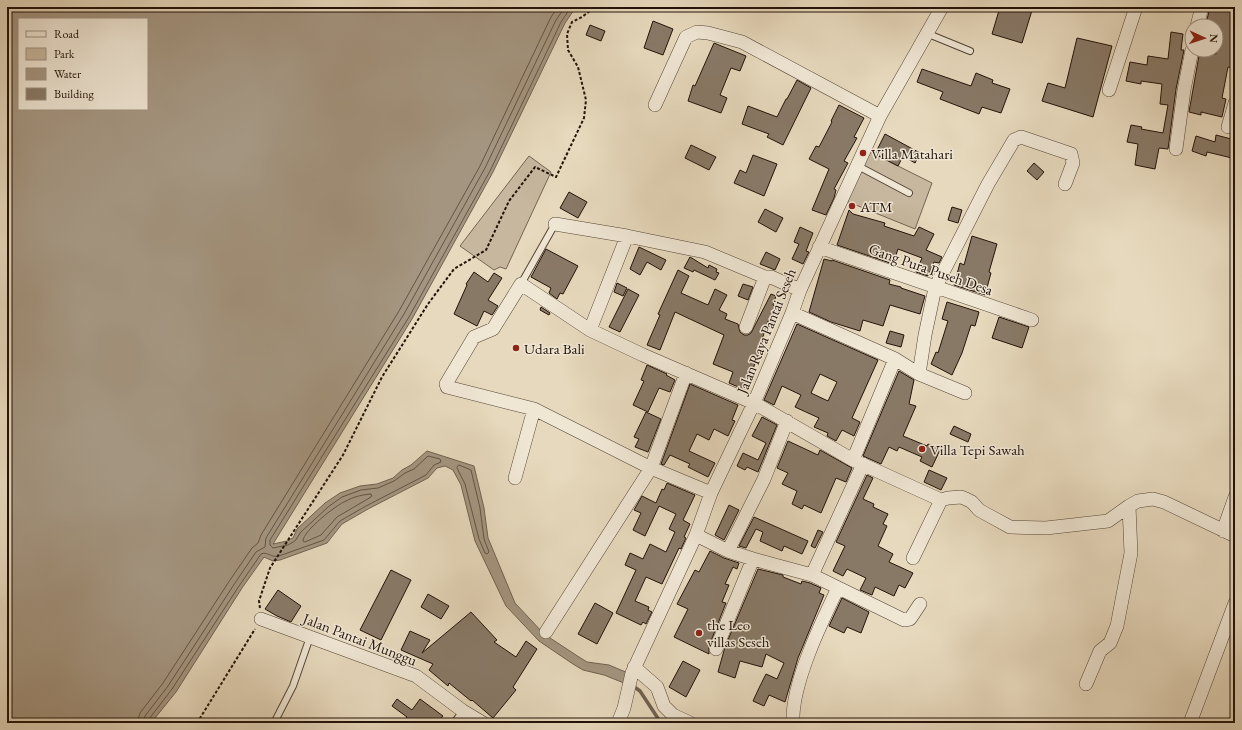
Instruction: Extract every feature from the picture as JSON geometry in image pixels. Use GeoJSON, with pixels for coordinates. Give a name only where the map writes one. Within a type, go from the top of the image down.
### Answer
{"type":"FeatureCollection","features":[{"type":"Feature","properties":{"kind":"street","name":"Jalan Raya Pantai Seseh"},"geometry":{"type":"LineString","coordinates":[[618,723],[624,708],[633,670],[696,535],[711,492],[754,403],[819,247],[880,116],[942,7]]}},
{"type":"Feature","properties":{"kind":"street"},"geometry":{"type":"LineString","coordinates":[[1109,90],[1136,7]]}},
{"type":"Feature","properties":{"kind":"street"},"geometry":{"type":"LineString","coordinates":[[1199,18],[1202,7]]}},
{"type":"Feature","properties":{"kind":"street"},"geometry":{"type":"LineString","coordinates":[[656,105],[686,38],[697,32],[708,33],[742,42],[880,116]]}},
{"type":"Feature","properties":{"kind":"street"},"geometry":{"type":"LineString","coordinates":[[1176,149],[1184,90],[1190,58]]}},
{"type":"Feature","properties":{"kind":"street"},"geometry":{"type":"LineString","coordinates":[[1228,127],[1235,103]]}},
{"type":"Feature","properties":{"kind":"street"},"geometry":{"type":"LineString","coordinates":[[919,374],[925,335],[935,288],[988,184],[1014,140],[1021,137],[1071,154],[1073,163],[1065,184]]}},
{"type":"Feature","properties":{"kind":"street"},"geometry":{"type":"LineString","coordinates":[[555,224],[627,236],[705,252],[765,277],[771,277],[799,293]]}},
{"type":"Feature","properties":{"kind":"street"},"geometry":{"type":"LineString","coordinates":[[590,330],[627,236]]}},
{"type":"Feature","properties":{"kind":"street","name":"Gang Pura Puseh Desa"},"geometry":{"type":"LineString","coordinates":[[819,247],[1032,320]]}},
{"type":"Feature","properties":{"kind":"street"},"geometry":{"type":"LineString","coordinates":[[746,327],[765,277]]}},
{"type":"Feature","properties":{"kind":"street"},"geometry":{"type":"LineString","coordinates":[[711,492],[651,468],[534,409],[446,386],[474,337],[493,329],[521,284],[590,330],[754,403],[858,462],[941,500],[960,497],[966,499],[972,502],[979,510],[988,516],[1010,527],[1046,528],[1108,521],[1138,501],[1152,499],[1164,502],[1235,536]]}},
{"type":"Feature","properties":{"kind":"street"},"geometry":{"type":"LineString","coordinates":[[792,313],[895,360],[919,374],[965,393]]}},
{"type":"Feature","properties":{"kind":"street"},"geometry":{"type":"LineString","coordinates":[[812,575],[858,462],[895,360]]}},
{"type":"Feature","properties":{"kind":"street"},"geometry":{"type":"LineString","coordinates":[[546,632],[651,468],[686,374]]}},
{"type":"Feature","properties":{"kind":"street"},"geometry":{"type":"LineString","coordinates":[[515,478],[534,409]]}},
{"type":"Feature","properties":{"kind":"street"},"geometry":{"type":"LineString","coordinates":[[728,551],[764,479],[787,421]]}},
{"type":"Feature","properties":{"kind":"street"},"geometry":{"type":"LineString","coordinates":[[1223,531],[1235,497]]}},
{"type":"Feature","properties":{"kind":"street"},"geometry":{"type":"LineString","coordinates":[[913,558],[941,500]]}},
{"type":"Feature","properties":{"kind":"street"},"geometry":{"type":"LineString","coordinates":[[1086,684],[1100,651],[1110,642],[1116,626],[1131,553],[1129,506]]}},
{"type":"Feature","properties":{"kind":"street"},"geometry":{"type":"LineString","coordinates":[[696,535],[728,551],[812,575],[904,620],[910,618],[920,604]]}},
{"type":"Feature","properties":{"kind":"street"},"geometry":{"type":"LineString","coordinates":[[716,649],[753,559]]}},
{"type":"Feature","properties":{"kind":"street"},"geometry":{"type":"LineString","coordinates":[[793,723],[792,713],[794,701],[803,672],[820,626],[838,588]]}},
{"type":"Feature","properties":{"kind":"street"},"geometry":{"type":"LineString","coordinates":[[1190,723],[1235,603]]}},
{"type":"Feature","properties":{"kind":"street","name":"Jalan Pantai Munggu"},"geometry":{"type":"LineString","coordinates":[[261,619],[416,676],[463,711],[483,723]]}},
{"type":"Feature","properties":{"kind":"street"},"geometry":{"type":"LineString","coordinates":[[633,670],[657,687],[664,706],[673,715],[690,723]]}},
{"type":"Feature","properties":{"kind":"lane"},"geometry":{"type":"LineString","coordinates":[[926,33],[970,51]]}},
{"type":"Feature","properties":{"kind":"lane"},"geometry":{"type":"LineString","coordinates":[[858,166],[909,193]]}},
{"type":"Feature","properties":{"kind":"lane"},"geometry":{"type":"LineString","coordinates":[[521,284],[555,224]]}},
{"type":"Feature","properties":{"kind":"lane"},"geometry":{"type":"LineString","coordinates":[[274,723],[293,686],[310,637]]}},
{"type":"Feature","properties":{"kind":"lane"},"geometry":{"type":"LineString","coordinates":[[454,723],[463,711]]}},
{"type":"Feature","properties":{"kind":"path"},"geometry":{"type":"LineString","coordinates":[[197,723],[261,619],[259,601],[270,568],[343,455],[382,377],[428,304],[454,269],[486,250],[509,201],[535,167],[556,177],[584,118],[586,100],[578,67],[568,50],[567,34],[572,22],[582,17],[595,7]]}},
{"type":"Feature","properties":{"kind":"green space"},"geometry":{"type":"Polygon","coordinates":[[[866,150],[932,183],[915,229],[841,199],[866,150]]]}},
{"type":"Feature","properties":{"kind":"green space"},"geometry":{"type":"Polygon","coordinates":[[[529,156],[551,172],[506,269],[500,267],[494,270],[460,246],[529,156]]]}},
{"type":"Feature","properties":{"kind":"water"},"geometry":{"type":"Polygon","coordinates":[[[7,7],[576,7],[565,23],[493,172],[412,319],[273,544],[293,538],[297,529],[325,503],[340,493],[360,486],[377,484],[393,478],[427,451],[474,466],[484,508],[488,538],[515,603],[544,634],[587,662],[609,665],[628,673],[624,683],[604,675],[583,670],[573,664],[539,641],[506,606],[475,541],[461,485],[453,470],[445,466],[437,468],[428,478],[342,524],[327,543],[280,560],[273,561],[264,557],[242,588],[176,692],[151,723],[7,723],[7,7]]]}},
{"type":"Feature","properties":{"kind":"building"},"geometry":{"type":"Polygon","coordinates":[[[1000,7],[1033,7],[1022,43],[992,34],[1000,7]]]}},
{"type":"Feature","properties":{"kind":"building"},"geometry":{"type":"Polygon","coordinates":[[[1210,7],[1235,13],[1235,68],[1228,67],[1222,98],[1226,99],[1222,117],[1201,112],[1201,115],[1189,112],[1199,58],[1224,58],[1224,18],[1207,18],[1210,7]]]}},
{"type":"Feature","properties":{"kind":"building"},"geometry":{"type":"Polygon","coordinates":[[[653,21],[673,29],[663,55],[644,48],[653,21]]]}},
{"type":"Feature","properties":{"kind":"building"},"geometry":{"type":"Polygon","coordinates":[[[590,25],[605,31],[601,41],[586,35],[590,25]]]}},
{"type":"Feature","properties":{"kind":"building"},"geometry":{"type":"Polygon","coordinates":[[[1171,32],[1183,34],[1181,50],[1184,50],[1176,89],[1168,149],[1159,148],[1155,169],[1135,165],[1138,144],[1127,142],[1131,125],[1142,127],[1141,129],[1163,133],[1168,105],[1160,104],[1162,84],[1141,81],[1141,84],[1126,81],[1130,62],[1147,65],[1148,56],[1168,59],[1171,32]]]}},
{"type":"Feature","properties":{"kind":"building"},"geometry":{"type":"Polygon","coordinates":[[[1077,38],[1112,46],[1093,117],[1042,101],[1048,83],[1065,88],[1077,38]]]}},
{"type":"Feature","properties":{"kind":"building"},"geometry":{"type":"Polygon","coordinates":[[[714,43],[746,56],[740,71],[731,68],[720,95],[727,98],[721,113],[688,101],[693,85],[695,86],[714,43]]]}},
{"type":"Feature","properties":{"kind":"building"},"geometry":{"type":"Polygon","coordinates":[[[922,69],[971,86],[976,73],[993,80],[992,83],[1010,89],[1001,113],[982,107],[979,114],[940,99],[943,92],[917,82],[922,69]]]}},
{"type":"Feature","properties":{"kind":"building"},"geometry":{"type":"Polygon","coordinates":[[[797,80],[811,88],[783,145],[767,137],[769,134],[742,124],[748,106],[777,117],[797,80]]]}},
{"type":"Feature","properties":{"kind":"building"},"geometry":{"type":"Polygon","coordinates":[[[839,105],[864,118],[854,137],[857,138],[844,161],[848,163],[834,189],[836,190],[834,198],[826,215],[812,210],[829,169],[809,159],[816,146],[819,147],[839,105]]]}},
{"type":"Feature","properties":{"kind":"building"},"geometry":{"type":"Polygon","coordinates":[[[885,134],[920,153],[915,163],[903,156],[898,166],[875,154],[885,134]]]}},
{"type":"Feature","properties":{"kind":"building"},"geometry":{"type":"Polygon","coordinates":[[[1216,135],[1235,140],[1232,158],[1207,152],[1206,156],[1192,151],[1196,136],[1215,142],[1216,135]]]}},
{"type":"Feature","properties":{"kind":"building"},"geometry":{"type":"Polygon","coordinates":[[[691,145],[716,157],[709,170],[685,158],[691,145]]]}},
{"type":"Feature","properties":{"kind":"building"},"geometry":{"type":"Polygon","coordinates":[[[753,155],[777,164],[764,196],[734,183],[740,170],[746,173],[753,155]]]}},
{"type":"Feature","properties":{"kind":"building"},"geometry":{"type":"Polygon","coordinates":[[[1034,163],[1044,172],[1037,180],[1027,171],[1034,163]]]}},
{"type":"Feature","properties":{"kind":"building"},"geometry":{"type":"Polygon","coordinates":[[[569,192],[587,202],[578,218],[560,208],[569,192]]]}},
{"type":"Feature","properties":{"kind":"building"},"geometry":{"type":"Polygon","coordinates":[[[952,207],[962,210],[958,223],[948,220],[952,207]]]}},
{"type":"Feature","properties":{"kind":"building"},"geometry":{"type":"Polygon","coordinates":[[[765,209],[783,218],[776,232],[758,222],[765,209]]]}},
{"type":"Feature","properties":{"kind":"building"},"geometry":{"type":"Polygon","coordinates":[[[849,210],[853,214],[885,223],[884,226],[914,236],[919,227],[934,234],[926,250],[942,257],[939,263],[934,262],[928,276],[916,272],[922,258],[898,249],[893,264],[837,245],[849,210]]]}},
{"type":"Feature","properties":{"kind":"building"},"geometry":{"type":"Polygon","coordinates":[[[800,227],[813,233],[806,251],[809,252],[803,264],[792,259],[799,244],[794,242],[800,227]]]}},
{"type":"Feature","properties":{"kind":"building"},"geometry":{"type":"Polygon","coordinates":[[[972,236],[997,244],[989,272],[991,273],[985,295],[954,285],[960,263],[964,265],[972,236]]]}},
{"type":"Feature","properties":{"kind":"building"},"geometry":{"type":"Polygon","coordinates":[[[639,247],[666,260],[661,270],[647,262],[640,275],[630,269],[639,247]]]}},
{"type":"Feature","properties":{"kind":"building"},"geometry":{"type":"Polygon","coordinates":[[[546,249],[578,266],[563,294],[560,293],[557,299],[549,293],[551,288],[531,277],[546,249]]]}},
{"type":"Feature","properties":{"kind":"building"},"geometry":{"type":"Polygon","coordinates":[[[766,252],[780,259],[775,270],[760,264],[766,252]]]}},
{"type":"Feature","properties":{"kind":"building"},"geometry":{"type":"Polygon","coordinates":[[[690,257],[708,268],[709,265],[717,269],[716,272],[719,273],[715,280],[694,270],[693,272],[684,268],[690,257]]]}},
{"type":"Feature","properties":{"kind":"building"},"geometry":{"type":"Polygon","coordinates":[[[824,259],[832,260],[890,280],[889,284],[925,296],[920,314],[890,305],[883,326],[863,320],[860,331],[831,322],[809,312],[824,259]]]}},
{"type":"Feature","properties":{"kind":"building"},"geometry":{"type":"Polygon","coordinates":[[[678,270],[689,276],[681,293],[708,305],[715,289],[727,295],[719,310],[727,314],[725,319],[738,324],[740,332],[744,335],[751,333],[771,294],[776,296],[773,305],[779,308],[772,323],[768,321],[758,352],[759,353],[745,390],[729,383],[733,372],[713,364],[724,335],[675,312],[660,350],[647,345],[660,315],[658,314],[678,270]]]}},
{"type":"Feature","properties":{"kind":"building"},"geometry":{"type":"Polygon","coordinates":[[[474,272],[488,282],[494,273],[502,278],[488,300],[498,306],[492,315],[484,311],[477,326],[454,314],[467,285],[466,284],[474,272]]]}},
{"type":"Feature","properties":{"kind":"building"},"geometry":{"type":"Polygon","coordinates":[[[617,283],[627,288],[623,296],[614,292],[617,283]]]}},
{"type":"Feature","properties":{"kind":"building"},"geometry":{"type":"Polygon","coordinates":[[[743,284],[753,287],[748,300],[738,296],[743,284]]]}},
{"type":"Feature","properties":{"kind":"building"},"geometry":{"type":"Polygon","coordinates":[[[628,289],[639,295],[620,332],[609,327],[628,289]]]}},
{"type":"Feature","properties":{"kind":"building"},"geometry":{"type":"Polygon","coordinates":[[[947,302],[979,312],[975,326],[971,325],[962,353],[952,375],[931,364],[936,352],[938,353],[948,321],[942,319],[947,302]]]}},
{"type":"Feature","properties":{"kind":"building"},"geometry":{"type":"Polygon","coordinates":[[[541,307],[550,313],[549,315],[540,310],[541,307]]]}},
{"type":"Feature","properties":{"kind":"building"},"geometry":{"type":"Polygon","coordinates":[[[999,317],[1029,327],[1022,348],[992,338],[999,317]]]}},
{"type":"Feature","properties":{"kind":"building"},"geometry":{"type":"Polygon","coordinates":[[[797,324],[878,360],[852,418],[860,422],[854,436],[842,430],[836,441],[827,436],[828,433],[814,427],[819,418],[795,407],[801,395],[782,386],[774,405],[764,400],[797,324]],[[820,374],[811,393],[828,401],[837,382],[820,374]]]}},
{"type":"Feature","properties":{"kind":"building"},"geometry":{"type":"Polygon","coordinates":[[[890,331],[904,335],[901,347],[886,343],[890,331]]]}},
{"type":"Feature","properties":{"kind":"building"},"geometry":{"type":"Polygon","coordinates":[[[647,365],[667,374],[666,375],[675,380],[670,392],[659,388],[648,412],[633,405],[644,381],[641,380],[647,365]]]}},
{"type":"Feature","properties":{"kind":"building"},"geometry":{"type":"Polygon","coordinates":[[[899,371],[914,380],[909,404],[916,406],[903,436],[927,446],[928,444],[940,450],[932,467],[920,461],[922,457],[899,447],[897,451],[889,447],[881,464],[863,456],[899,371]]]}},
{"type":"Feature","properties":{"kind":"building"},"geometry":{"type":"Polygon","coordinates":[[[690,384],[738,405],[732,420],[735,421],[728,436],[714,429],[709,440],[697,434],[689,451],[715,463],[708,477],[688,467],[690,464],[670,455],[664,465],[661,464],[690,384]]]}},
{"type":"Feature","properties":{"kind":"building"},"geometry":{"type":"Polygon","coordinates":[[[646,412],[661,419],[648,452],[635,447],[639,439],[634,437],[646,412]]]}},
{"type":"Feature","properties":{"kind":"building"},"geometry":{"type":"Polygon","coordinates":[[[762,417],[777,425],[758,472],[747,467],[745,470],[737,466],[743,453],[758,460],[766,443],[752,436],[762,417]]]}},
{"type":"Feature","properties":{"kind":"building"},"geometry":{"type":"Polygon","coordinates":[[[954,426],[971,434],[968,442],[950,434],[954,426]]]}},
{"type":"Feature","properties":{"kind":"building"},"geometry":{"type":"Polygon","coordinates":[[[788,441],[818,455],[820,450],[852,468],[846,482],[836,478],[821,513],[804,505],[802,509],[792,504],[797,491],[782,484],[788,473],[777,468],[788,441]]]}},
{"type":"Feature","properties":{"kind":"building"},"geometry":{"type":"Polygon","coordinates":[[[929,470],[947,478],[941,490],[924,482],[929,470]]]}},
{"type":"Feature","properties":{"kind":"building"},"geometry":{"type":"Polygon","coordinates":[[[867,475],[873,478],[863,499],[874,504],[873,507],[888,514],[883,524],[887,526],[878,546],[893,554],[889,562],[913,573],[905,588],[899,585],[894,596],[875,587],[872,595],[860,590],[866,578],[847,569],[843,576],[833,571],[845,546],[836,542],[867,475]]]}},
{"type":"Feature","properties":{"kind":"building"},"geometry":{"type":"Polygon","coordinates":[[[667,483],[695,495],[683,520],[690,524],[684,537],[686,538],[681,549],[679,548],[662,584],[646,577],[635,601],[649,607],[648,610],[652,612],[646,624],[643,622],[641,625],[616,613],[636,570],[625,565],[630,553],[643,559],[650,544],[666,552],[675,532],[669,529],[676,514],[659,506],[645,536],[633,530],[641,513],[634,510],[642,496],[656,503],[662,489],[664,490],[667,483]]]}},
{"type":"Feature","properties":{"kind":"building"},"geometry":{"type":"Polygon","coordinates":[[[729,505],[739,510],[724,540],[715,535],[729,505]]]}},
{"type":"Feature","properties":{"kind":"building"},"geometry":{"type":"Polygon","coordinates":[[[754,517],[808,541],[802,554],[784,546],[782,551],[760,541],[763,532],[756,529],[746,548],[739,546],[754,517]]]}},
{"type":"Feature","properties":{"kind":"building"},"geometry":{"type":"Polygon","coordinates":[[[818,530],[823,532],[815,548],[811,546],[818,530]]]}},
{"type":"Feature","properties":{"kind":"building"},"geometry":{"type":"Polygon","coordinates":[[[710,551],[739,563],[737,569],[733,567],[725,584],[729,585],[722,602],[726,603],[709,646],[709,654],[674,637],[688,609],[677,604],[695,570],[699,572],[710,551]]]}},
{"type":"Feature","properties":{"kind":"building"},"geometry":{"type":"Polygon","coordinates":[[[758,569],[783,575],[783,577],[801,584],[802,581],[810,583],[821,588],[819,593],[824,595],[798,658],[785,702],[769,695],[764,706],[753,701],[759,688],[766,674],[777,679],[784,663],[766,654],[762,667],[740,661],[735,678],[718,672],[725,647],[758,569]]]}},
{"type":"Feature","properties":{"kind":"building"},"geometry":{"type":"Polygon","coordinates":[[[391,570],[411,580],[381,640],[360,630],[391,570]]]}},
{"type":"Feature","properties":{"kind":"building"},"geometry":{"type":"Polygon","coordinates":[[[278,590],[301,606],[291,622],[265,609],[278,590]]]}},
{"type":"Feature","properties":{"kind":"building"},"geometry":{"type":"Polygon","coordinates":[[[428,594],[449,606],[441,619],[421,607],[428,594]]]}},
{"type":"Feature","properties":{"kind":"building"},"geometry":{"type":"Polygon","coordinates":[[[842,598],[869,612],[861,633],[847,627],[844,633],[829,626],[842,598]]]}},
{"type":"Feature","properties":{"kind":"building"},"geometry":{"type":"Polygon","coordinates":[[[595,603],[613,613],[597,644],[578,634],[595,603]]]}},
{"type":"Feature","properties":{"kind":"building"},"geometry":{"type":"Polygon","coordinates":[[[471,612],[497,640],[494,642],[516,657],[526,641],[537,649],[513,687],[516,690],[493,718],[472,700],[471,701],[449,683],[448,686],[429,670],[433,664],[401,650],[410,631],[430,640],[422,653],[471,612]]]}},
{"type":"Feature","properties":{"kind":"building","name":"the Leo villas Seseh"},"geometry":{"type":"Polygon","coordinates":[[[683,661],[700,670],[686,697],[669,687],[683,661]]]}},
{"type":"Feature","properties":{"kind":"building"},"geometry":{"type":"Polygon","coordinates":[[[397,699],[412,710],[420,699],[443,716],[437,723],[412,723],[405,719],[407,717],[392,706],[397,699]]]}},
{"type":"Feature","properties":{"kind":"waterway"},"geometry":{"type":"LineString","coordinates":[[633,686],[640,691],[661,723]]}},
{"type":"Feature","properties":{"kind":"place","name":"Villa Matahari"},"geometry":{"type":"Point","coordinates":[863,153]}},
{"type":"Feature","properties":{"kind":"place","name":"ATM"},"geometry":{"type":"Point","coordinates":[852,206]}},
{"type":"Feature","properties":{"kind":"place","name":"Udara Bali"},"geometry":{"type":"Point","coordinates":[516,348]}},
{"type":"Feature","properties":{"kind":"place","name":"Villa Tepi Sawah"},"geometry":{"type":"Point","coordinates":[922,449]}},
{"type":"Feature","properties":{"kind":"place","name":"the Leo villas Seseh"},"geometry":{"type":"Point","coordinates":[699,633]}}]}
